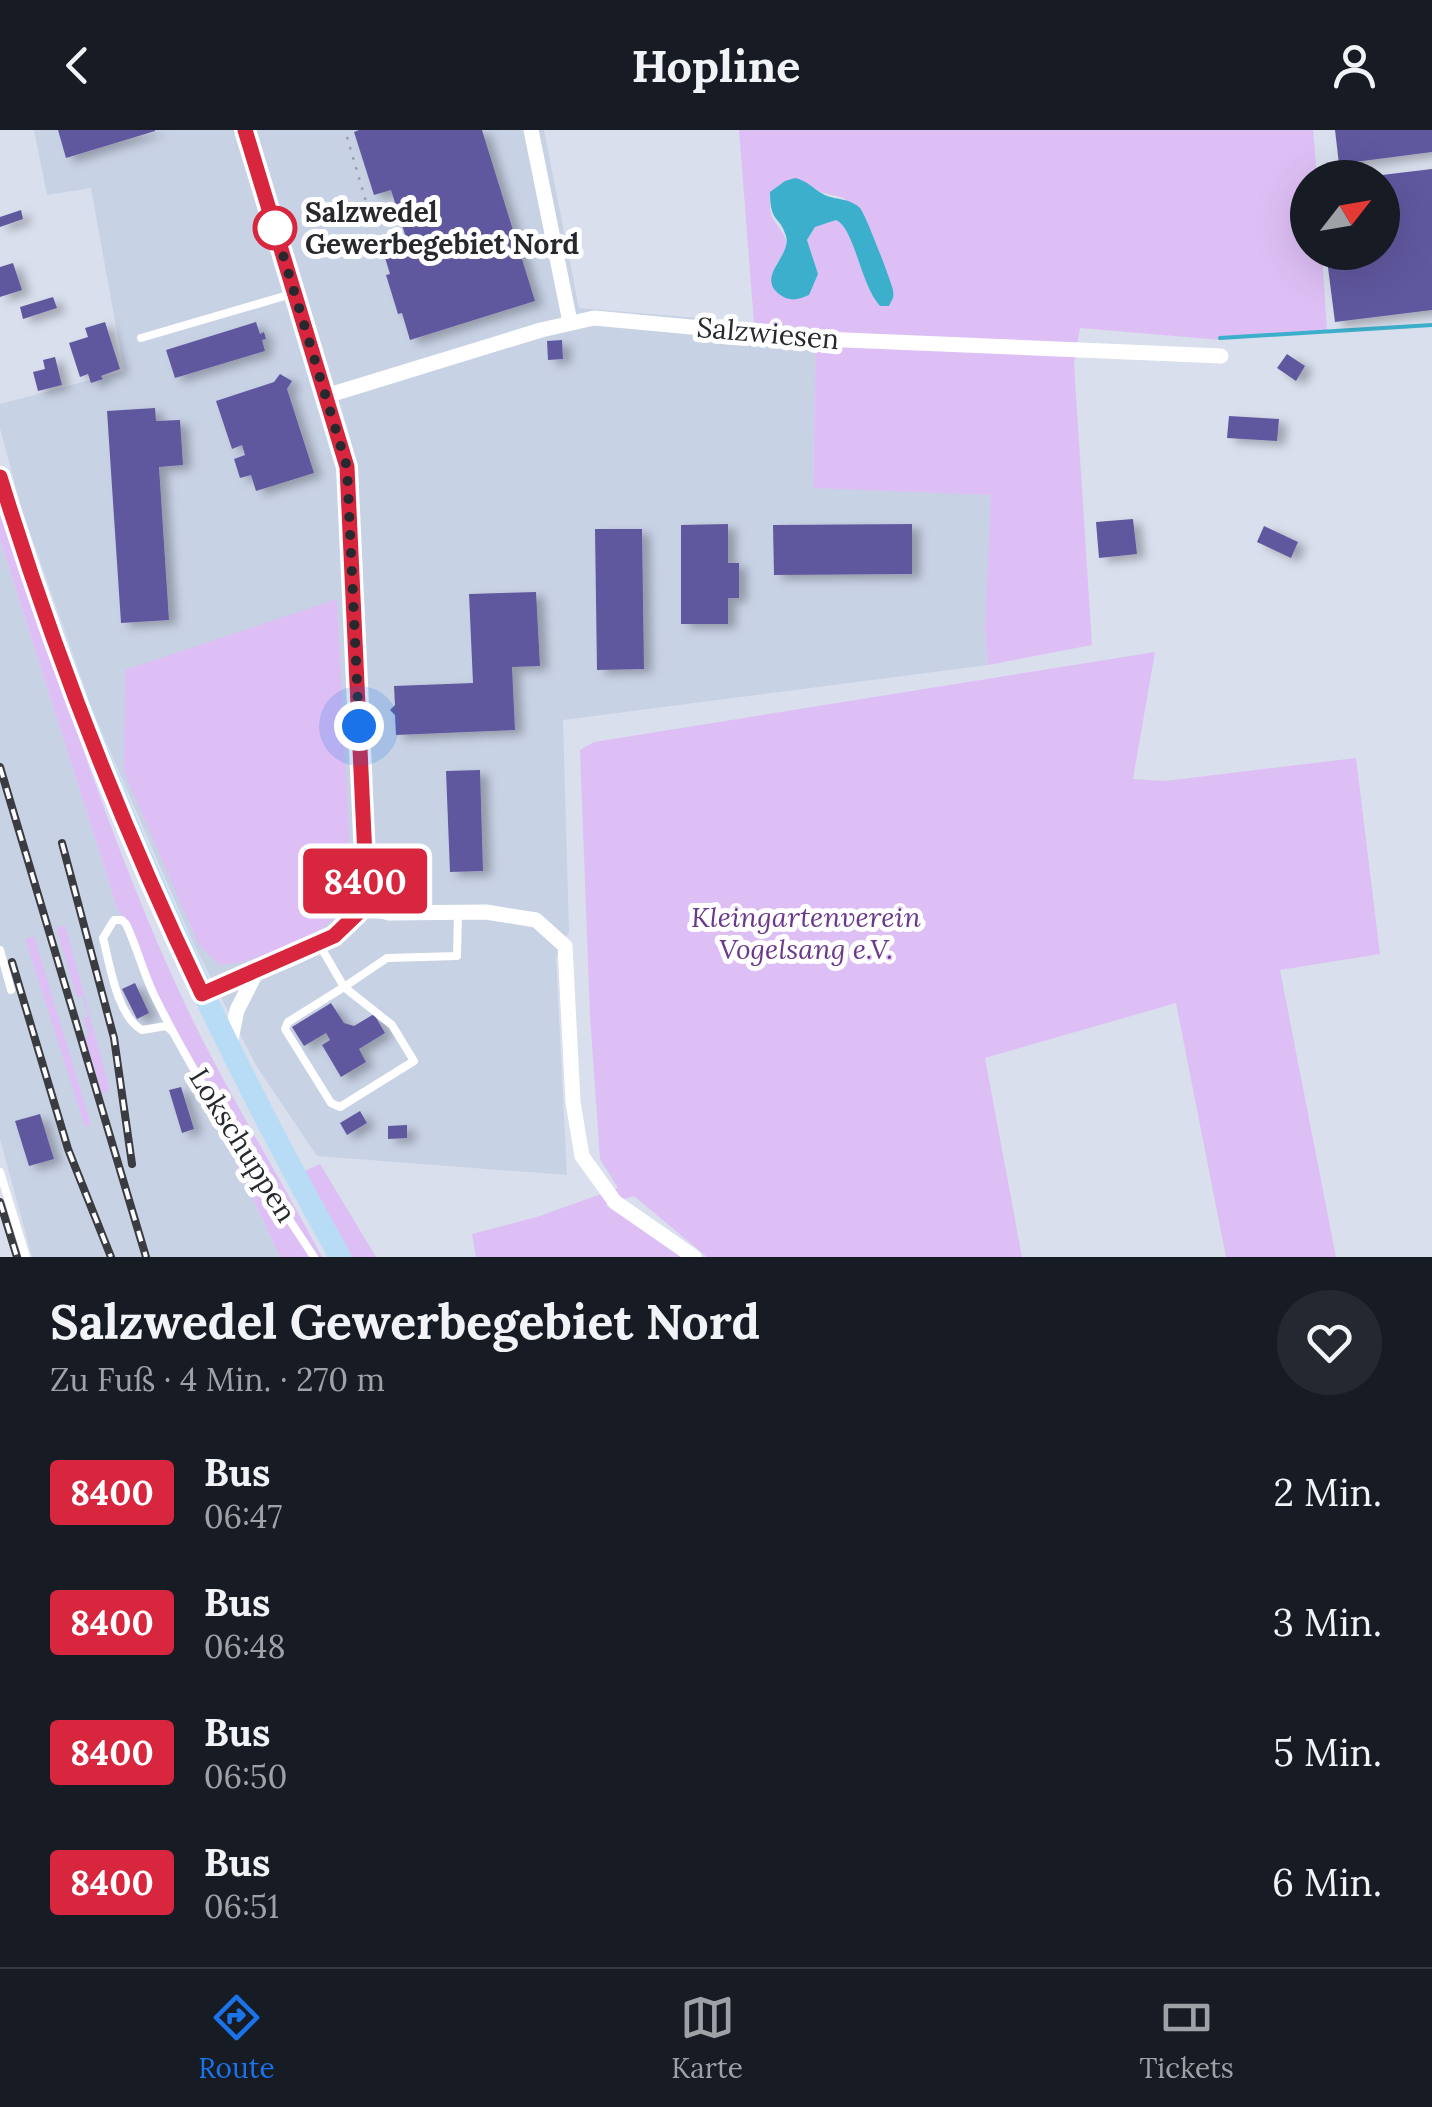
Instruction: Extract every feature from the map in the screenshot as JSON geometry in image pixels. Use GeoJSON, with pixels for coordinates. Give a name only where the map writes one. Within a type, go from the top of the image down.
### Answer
{"type":"FeatureCollection","features":[{"type":"Feature","properties":{"kind":"main road"},"geometry":{"type":"LineString","coordinates":[[0,477],[50,628],[99,758],[202,994],[340,1257]]}},
{"type":"Feature","properties":{"kind":"street"},"geometry":{"type":"LineString","coordinates":[[202,994],[320,944],[350,924],[361,906],[366,879],[347,467],[245,130]]}},
{"type":"Feature","properties":{"kind":"street"},"geometry":{"type":"LineString","coordinates":[[531,130],[570,322]]}},
{"type":"Feature","properties":{"kind":"street","name":"Salzwiesen"},"geometry":{"type":"LineString","coordinates":[[326,396],[570,322],[620,319],[822,338],[1221,356]]}},
{"type":"Feature","properties":{"kind":"street"},"geometry":{"type":"LineString","coordinates":[[361,906],[389,913],[486,912],[536,920],[564,946],[573,1102],[582,1156],[615,1202],[694,1257]]}},
{"type":"Feature","properties":{"kind":"street"},"geometry":{"type":"LineString","coordinates":[[230,1049],[237,1010],[257,972]]}},
{"type":"Feature","properties":{"kind":"lane"},"geometry":{"type":"LineString","coordinates":[[142,338],[295,293]]}},
{"type":"Feature","properties":{"kind":"lane"},"geometry":{"type":"LineString","coordinates":[[320,944],[344,987],[392,1025],[414,1061],[340,1106],[331,1103],[285,1029],[288,1022],[344,987],[387,958],[457,956],[458,913]]}},
{"type":"Feature","properties":{"kind":"lane","name":"Lokschuppen"},"geometry":{"type":"LineString","coordinates":[[173,1032],[166,1026],[145,1031],[130,1022],[104,938],[114,920],[126,924],[140,964],[173,1032],[314,1257]]}},
{"type":"Feature","properties":{"kind":"lane"},"geometry":{"type":"LineString","coordinates":[[0,950],[11,990]]}},
{"type":"Feature","properties":{"kind":"lane"},"geometry":{"type":"LineString","coordinates":[[0,1172],[26,1257]]}},
{"type":"Feature","properties":{"kind":"path"},"geometry":{"type":"LineString","coordinates":[[348,137],[368,204]]}},
{"type":"Feature","properties":{"kind":"path"},"geometry":{"type":"LineString","coordinates":[[357,168],[364,166]]}},
{"type":"Feature","properties":{"kind":"shaded area"},"geometry":{"type":"Polygon","coordinates":[[[34,130],[544,130],[579,308],[816,328],[813,487],[992,495],[985,628],[988,665],[563,720],[569,932],[556,958],[567,1175],[317,1156],[257,1067],[194,945],[94,714],[21,507],[0,428],[0,404],[124,371],[91,188],[47,195],[34,130]]]}},
{"type":"Feature","properties":{"kind":"shaded area"},"geometry":{"type":"Polygon","coordinates":[[[0,539],[116,905],[280,1257],[32,1257],[0,1139],[0,539]]]}},
{"type":"Feature","properties":{"kind":"green space"},"geometry":{"type":"Polygon","coordinates":[[[739,130],[1313,130],[1316,160],[1290,160],[1290,270],[1323,270],[1327,332],[1221,340],[1080,328],[1074,364],[1092,645],[988,665],[985,628],[991,495],[813,488],[816,329],[754,323],[739,130]],[[771,192],[772,216],[786,241],[775,266],[818,274],[807,240],[815,227],[836,220],[848,234],[867,285],[880,306],[893,292],[874,245],[844,198],[820,192],[771,192]]]}},
{"type":"Feature","properties":{"kind":"green space"},"geometry":{"type":"Polygon","coordinates":[[[0,501],[131,880],[184,1002],[322,1257],[280,1257],[116,905],[0,539],[0,501]]]}},
{"type":"Feature","properties":{"kind":"green space"},"geometry":{"type":"Polygon","coordinates":[[[337,599],[352,892],[334,918],[295,944],[264,956],[219,965],[198,943],[124,772],[125,670],[337,599]]]}},
{"type":"Feature","properties":{"kind":"green space","name":"Kleingartenverein Vogelsang e.V."},"geometry":{"type":"Polygon","coordinates":[[[1155,652],[1133,779],[1165,781],[1356,758],[1380,954],[1280,970],[1336,1257],[1226,1257],[1176,1003],[985,1058],[1022,1257],[707,1257],[634,1196],[605,1205],[684,1257],[476,1257],[472,1234],[537,1217],[618,1188],[600,1159],[590,1016],[580,750],[594,742],[1155,652]]]}},
{"type":"Feature","properties":{"kind":"green space"},"geometry":{"type":"Polygon","coordinates":[[[65,925],[110,1090],[102,1094],[84,1036],[88,1034],[83,1018],[88,1016],[82,996],[77,997],[56,928],[65,925]]]}},
{"type":"Feature","properties":{"kind":"green space"},"geometry":{"type":"Polygon","coordinates":[[[34,936],[91,1124],[85,1127],[25,939],[34,936]]]}},
{"type":"Feature","properties":{"kind":"green space"},"geometry":{"type":"Polygon","coordinates":[[[320,1164],[376,1257],[351,1257],[303,1172],[320,1164]]]}},
{"type":"Feature","properties":{"kind":"water"},"geometry":{"type":"Polygon","coordinates":[[[795,178],[860,208],[893,290],[889,306],[880,306],[873,296],[848,234],[836,220],[815,227],[807,240],[818,274],[809,295],[790,299],[773,287],[771,280],[786,236],[773,214],[770,192],[795,178]]]}},
{"type":"Feature","properties":{"kind":"building"},"geometry":{"type":"Polygon","coordinates":[[[58,130],[155,130],[155,131],[66,158],[58,130]]]}},
{"type":"Feature","properties":{"kind":"building"},"geometry":{"type":"Polygon","coordinates":[[[482,130],[535,301],[410,340],[386,275],[390,274],[383,251],[408,244],[391,190],[374,195],[354,132],[482,130]]]}},
{"type":"Feature","properties":{"kind":"building"},"geometry":{"type":"Polygon","coordinates":[[[1335,130],[1432,130],[1432,152],[1339,160],[1335,130]]]}},
{"type":"Feature","properties":{"kind":"building"},"geometry":{"type":"Polygon","coordinates":[[[1432,169],[1432,310],[1335,322],[1328,270],[1400,270],[1400,173],[1432,169]]]}},
{"type":"Feature","properties":{"kind":"building"},"geometry":{"type":"Polygon","coordinates":[[[21,210],[23,219],[0,227],[0,217],[21,210]]]}},
{"type":"Feature","properties":{"kind":"building"},"geometry":{"type":"Polygon","coordinates":[[[13,263],[22,290],[0,297],[0,267],[13,263]]]}},
{"type":"Feature","properties":{"kind":"building"},"geometry":{"type":"Polygon","coordinates":[[[53,297],[57,308],[23,319],[20,307],[53,297]]]}},
{"type":"Feature","properties":{"kind":"building"},"geometry":{"type":"Polygon","coordinates":[[[105,322],[120,369],[91,383],[88,374],[80,377],[69,343],[88,337],[85,328],[105,322]]]}},
{"type":"Feature","properties":{"kind":"building"},"geometry":{"type":"Polygon","coordinates":[[[256,322],[260,334],[264,332],[265,351],[175,378],[166,350],[256,322]]]}},
{"type":"Feature","properties":{"kind":"building"},"geometry":{"type":"Polygon","coordinates":[[[562,340],[563,359],[548,360],[547,341],[562,340]]]}},
{"type":"Feature","properties":{"kind":"building"},"geometry":{"type":"Polygon","coordinates":[[[1287,354],[1305,366],[1296,381],[1277,368],[1287,354]]]}},
{"type":"Feature","properties":{"kind":"building"},"geometry":{"type":"Polygon","coordinates":[[[55,357],[62,385],[38,391],[33,372],[45,369],[43,360],[55,357]]]}},
{"type":"Feature","properties":{"kind":"building"},"geometry":{"type":"Polygon","coordinates":[[[280,374],[292,381],[287,389],[314,473],[256,491],[251,475],[240,478],[234,459],[245,455],[242,445],[232,449],[216,401],[274,382],[280,374]]]}},
{"type":"Feature","properties":{"kind":"building"},"geometry":{"type":"Polygon","coordinates":[[[155,408],[156,421],[180,420],[183,465],[159,467],[169,620],[121,623],[107,411],[155,408]]]}},
{"type":"Feature","properties":{"kind":"building"},"geometry":{"type":"Polygon","coordinates":[[[1229,416],[1279,419],[1277,441],[1227,438],[1229,416]]]}},
{"type":"Feature","properties":{"kind":"building"},"geometry":{"type":"Polygon","coordinates":[[[1133,519],[1137,554],[1099,558],[1096,522],[1133,519]]]}},
{"type":"Feature","properties":{"kind":"building"},"geometry":{"type":"Polygon","coordinates":[[[728,524],[728,563],[739,563],[739,598],[728,598],[728,624],[681,624],[681,525],[728,524]]]}},
{"type":"Feature","properties":{"kind":"building"},"geometry":{"type":"Polygon","coordinates":[[[912,524],[912,574],[774,575],[773,525],[912,524]]]}},
{"type":"Feature","properties":{"kind":"building"},"geometry":{"type":"Polygon","coordinates":[[[1264,526],[1298,542],[1291,558],[1257,542],[1264,526]]]}},
{"type":"Feature","properties":{"kind":"building"},"geometry":{"type":"Polygon","coordinates":[[[595,529],[642,529],[644,669],[597,670],[595,529]]]}},
{"type":"Feature","properties":{"kind":"building"},"geometry":{"type":"Polygon","coordinates":[[[536,592],[540,666],[512,667],[515,730],[396,735],[395,715],[390,710],[395,705],[394,686],[473,683],[469,594],[536,592]]]}},
{"type":"Feature","properties":{"kind":"building"},"geometry":{"type":"Polygon","coordinates":[[[480,770],[483,871],[450,872],[446,771],[480,770]]]}},
{"type":"Feature","properties":{"kind":"building"},"geometry":{"type":"Polygon","coordinates":[[[135,983],[149,1013],[137,1019],[122,989],[135,983]]]}},
{"type":"Feature","properties":{"kind":"building"},"geometry":{"type":"Polygon","coordinates":[[[331,1003],[344,1023],[354,1026],[374,1014],[385,1033],[359,1049],[366,1062],[341,1077],[322,1045],[330,1040],[326,1033],[304,1046],[292,1027],[331,1003]]]}},
{"type":"Feature","properties":{"kind":"building"},"geometry":{"type":"Polygon","coordinates":[[[181,1087],[194,1129],[182,1133],[169,1090],[181,1087]]]}},
{"type":"Feature","properties":{"kind":"building"},"geometry":{"type":"Polygon","coordinates":[[[360,1111],[367,1123],[347,1135],[340,1123],[360,1111]]]}},
{"type":"Feature","properties":{"kind":"building"},"geometry":{"type":"Polygon","coordinates":[[[40,1114],[54,1159],[29,1166],[15,1121],[40,1114]]]}},
{"type":"Feature","properties":{"kind":"building"},"geometry":{"type":"Polygon","coordinates":[[[407,1125],[407,1138],[388,1139],[388,1126],[407,1125]]]}},
{"type":"Feature","properties":{"kind":"waterway"},"geometry":{"type":"LineString","coordinates":[[1220,338],[1432,325]]}},
{"type":"Feature","properties":{"kind":"railway"},"geometry":{"type":"LineString","coordinates":[[0,767],[146,1257]]}},
{"type":"Feature","properties":{"kind":"railway"},"geometry":{"type":"LineString","coordinates":[[62,843],[114,1038],[132,1164]]}},
{"type":"Feature","properties":{"kind":"railway"},"geometry":{"type":"LineString","coordinates":[[12,962],[68,1149],[111,1257]]}},
{"type":"Feature","properties":{"kind":"railway"},"geometry":{"type":"LineString","coordinates":[[0,1202],[17,1257]]}},
{"type":"Feature","properties":{"kind":"bus line","name":"8400"},"geometry":{"type":"LineString","coordinates":[[0,477],[99,758],[202,994],[320,944],[350,924],[359,912],[366,879],[347,467],[245,130]]}},
{"type":"Feature","properties":{"kind":"place","name":"Salzwedel Gewerbegebiet Nord"},"geometry":{"type":"Point","coordinates":[275,228]}},
{"type":"Feature","properties":{"kind":"route"},"geometry":{"type":"LineString","coordinates":[[275,228],[274,225],[347,467],[359,726]]}}]}
